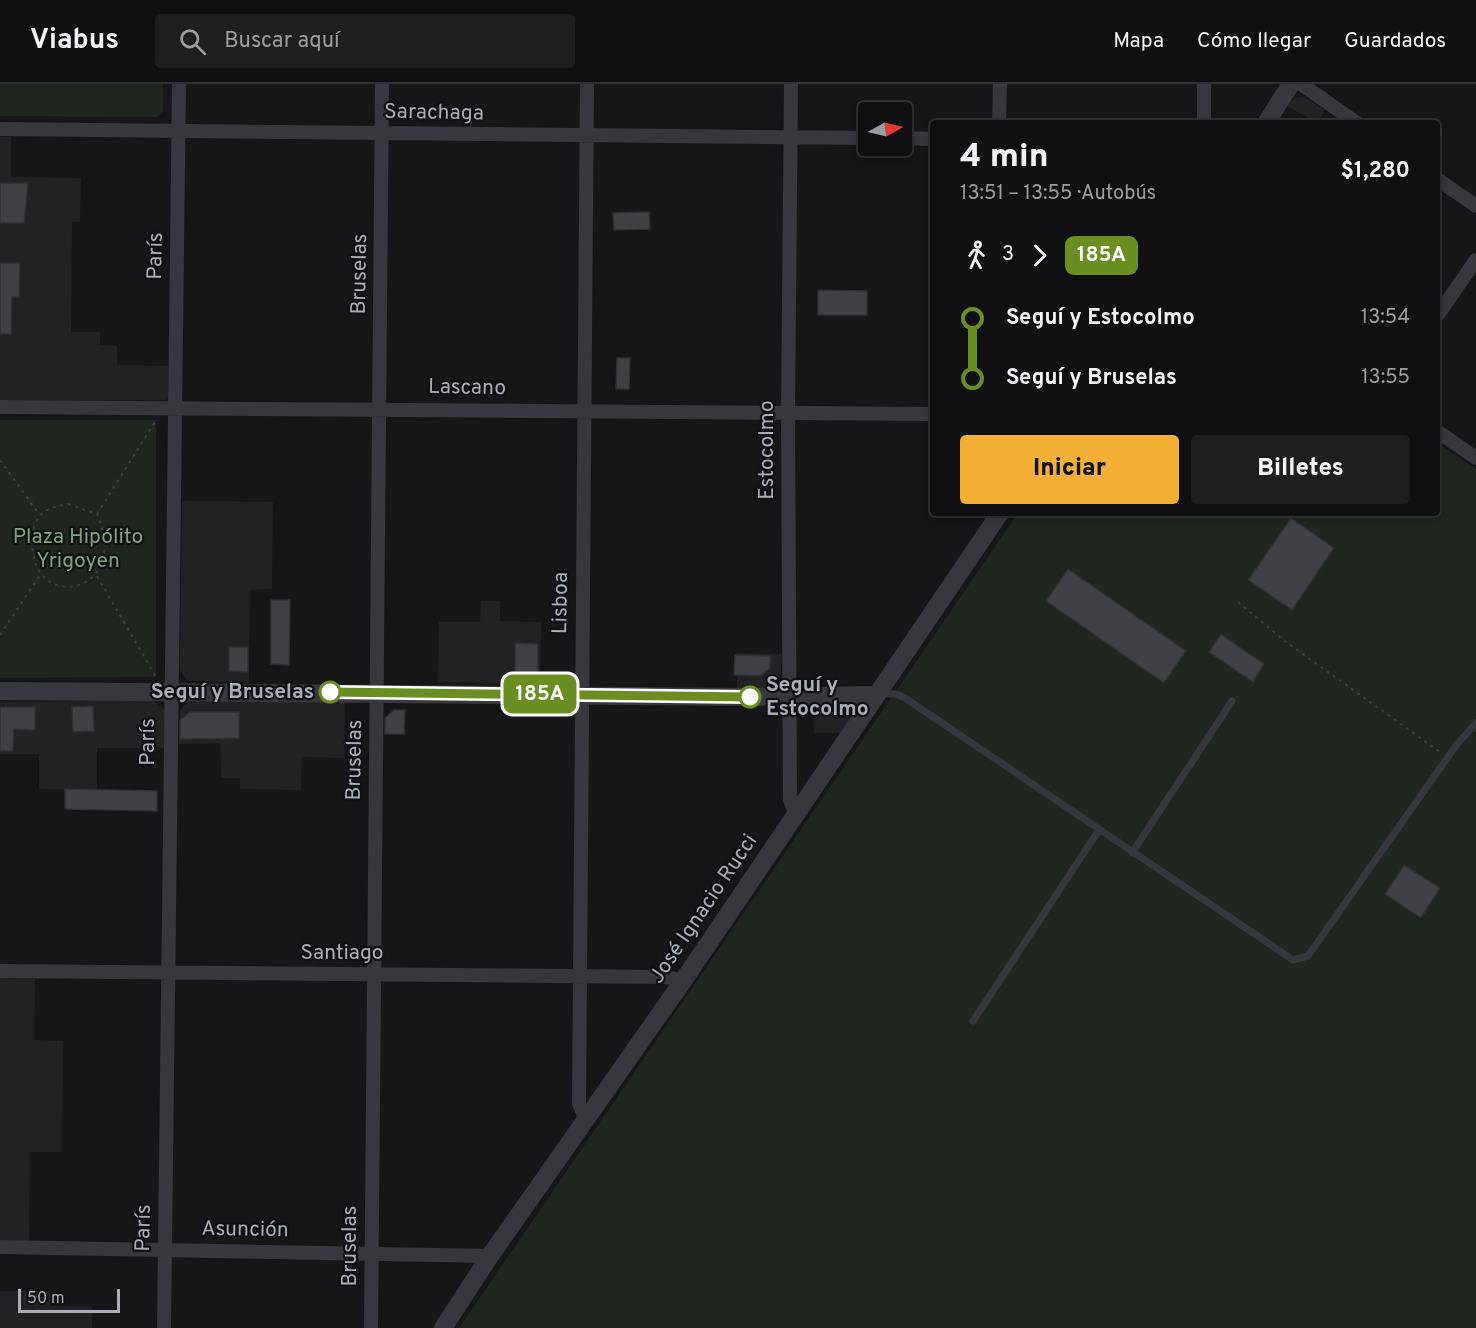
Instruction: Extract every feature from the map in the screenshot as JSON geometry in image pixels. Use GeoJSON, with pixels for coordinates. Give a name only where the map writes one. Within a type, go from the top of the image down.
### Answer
{"type":"FeatureCollection","features":[{"type":"Feature","properties":{"kind":"street","name":"París"},"geometry":{"type":"LineString","coordinates":[[164,1328],[179,84]]}},
{"type":"Feature","properties":{"kind":"street","name":"Bruselas"},"geometry":{"type":"LineString","coordinates":[[371,1328],[382,84]]}},
{"type":"Feature","properties":{"kind":"street","name":"Lisboa"},"geometry":{"type":"LineString","coordinates":[[585,1121],[579,1103],[579,977],[587,84]]}},
{"type":"Feature","properties":{"kind":"street","name":"Estocolmo"},"geometry":{"type":"LineString","coordinates":[[791,84],[788,413],[789,697],[790,800],[795,814]]}},
{"type":"Feature","properties":{"kind":"street"},"geometry":{"type":"LineString","coordinates":[[999,120],[1000,84]]}},
{"type":"Feature","properties":{"kind":"street"},"geometry":{"type":"LineString","coordinates":[[1203,120],[1204,84]]}},
{"type":"Feature","properties":{"kind":"street"},"geometry":{"type":"LineString","coordinates":[[1268,120],[1291,84]]}},
{"type":"Feature","properties":{"kind":"street"},"geometry":{"type":"LineString","coordinates":[[1301,84],[1353,120]]}},
{"type":"Feature","properties":{"kind":"street","name":"Sarachaga"},"geometry":{"type":"LineString","coordinates":[[0,129],[858,138]]}},
{"type":"Feature","properties":{"kind":"street"},"geometry":{"type":"LineString","coordinates":[[912,138],[930,139]]}},
{"type":"Feature","properties":{"kind":"street"},"geometry":{"type":"LineString","coordinates":[[1440,181],[1476,206]]}},
{"type":"Feature","properties":{"kind":"street"},"geometry":{"type":"LineString","coordinates":[[1440,312],[1476,260]]}},
{"type":"Feature","properties":{"kind":"street","name":"Lascano"},"geometry":{"type":"LineString","coordinates":[[0,407],[380,408],[930,414]]}},
{"type":"Feature","properties":{"kind":"street"},"geometry":{"type":"LineString","coordinates":[[1440,433],[1476,458]]}},
{"type":"Feature","properties":{"kind":"street","name":"José Ignacio Rucci"},"geometry":{"type":"LineString","coordinates":[[443,1328],[490,1256],[683,981],[997,516]]}},
{"type":"Feature","properties":{"kind":"street"},"geometry":{"type":"LineString","coordinates":[[0,691],[876,696]]}},
{"type":"Feature","properties":{"kind":"street","name":"Santiago"},"geometry":{"type":"LineString","coordinates":[[0,971],[666,977],[683,981]]}},
{"type":"Feature","properties":{"kind":"street","name":"Asunción"},"geometry":{"type":"LineString","coordinates":[[0,1247],[490,1256]]}},
{"type":"Feature","properties":{"kind":"lane"},"geometry":{"type":"LineString","coordinates":[[876,696],[887,693],[905,699],[1293,960],[1308,956],[1447,758],[1476,723]]}},
{"type":"Feature","properties":{"kind":"lane"},"geometry":{"type":"LineString","coordinates":[[1132,853],[1232,701]]}},
{"type":"Feature","properties":{"kind":"lane"},"geometry":{"type":"LineString","coordinates":[[973,1022],[1099,830]]}},
{"type":"Feature","properties":{"kind":"path"},"geometry":{"type":"LineString","coordinates":[[97,514],[156,420]]}},
{"type":"Feature","properties":{"kind":"path"},"geometry":{"type":"LineString","coordinates":[[0,460],[39,514]]}},
{"type":"Feature","properties":{"kind":"path"},"geometry":{"type":"LineString","coordinates":[[68,504],[97,514],[105,534],[105,557],[97,575],[83,583],[66,585],[52,584],[40,575],[33,562],[32,544],[39,514],[51,507],[68,504]]}},
{"type":"Feature","properties":{"kind":"path"},"geometry":{"type":"LineString","coordinates":[[0,635],[40,575]]}},
{"type":"Feature","properties":{"kind":"path"},"geometry":{"type":"LineString","coordinates":[[97,575],[156,677]]}},
{"type":"Feature","properties":{"kind":"path"},"geometry":{"type":"LineString","coordinates":[[1238,602],[1286,642],[1447,758]]}},
{"type":"Feature","properties":{"kind":"shaded area"},"geometry":{"type":"Polygon","coordinates":[[[1304,97],[1325,110],[1319,120],[1312,120],[1287,106],[1295,98],[1304,97]]]}},
{"type":"Feature","properties":{"kind":"shaded area"},"geometry":{"type":"Polygon","coordinates":[[[0,137],[11,137],[11,177],[81,178],[80,222],[72,222],[71,332],[100,332],[100,345],[117,346],[117,365],[168,366],[168,396],[165,400],[0,400],[0,137]]]}},
{"type":"Feature","properties":{"kind":"shaded area"},"geometry":{"type":"Polygon","coordinates":[[[182,501],[273,502],[272,589],[250,590],[249,682],[187,681],[180,670],[182,501]]]}},
{"type":"Feature","properties":{"kind":"shaded area"},"geometry":{"type":"Polygon","coordinates":[[[481,601],[500,601],[500,621],[541,622],[540,684],[438,682],[439,622],[480,622],[481,601]]]}},
{"type":"Feature","properties":{"kind":"shaded area"},"geometry":{"type":"Polygon","coordinates":[[[737,653],[782,654],[780,685],[772,688],[737,688],[737,653]]]}},
{"type":"Feature","properties":{"kind":"shaded area"},"geometry":{"type":"Polygon","coordinates":[[[189,699],[345,701],[344,758],[302,757],[301,790],[240,789],[240,778],[221,778],[220,743],[179,744],[180,711],[189,699]]]}},
{"type":"Feature","properties":{"kind":"shaded area"},"geometry":{"type":"Polygon","coordinates":[[[152,700],[165,710],[165,748],[97,748],[97,790],[39,789],[39,754],[0,754],[0,702],[152,700]]]}},
{"type":"Feature","properties":{"kind":"shaded area"},"geometry":{"type":"Polygon","coordinates":[[[856,709],[858,711],[846,733],[814,733],[813,710],[856,709]]]}},
{"type":"Feature","properties":{"kind":"shaded area"},"geometry":{"type":"Polygon","coordinates":[[[0,978],[35,979],[34,1040],[63,1041],[62,1152],[30,1152],[29,1241],[0,1240],[0,978]]]}},
{"type":"Feature","properties":{"kind":"shaded area"},"geometry":{"type":"Polygon","coordinates":[[[0,1291],[51,1291],[51,1306],[92,1306],[92,1328],[0,1328],[0,1291]]]}},
{"type":"Feature","properties":{"kind":"green space"},"geometry":{"type":"Polygon","coordinates":[[[0,84],[163,84],[163,111],[157,117],[0,116],[0,84]]]}},
{"type":"Feature","properties":{"kind":"green space","name":"Plaza Hipólito Yrigoyen"},"geometry":{"type":"Polygon","coordinates":[[[0,420],[156,420],[156,677],[0,678],[0,420]]]}},
{"type":"Feature","properties":{"kind":"green space"},"geometry":{"type":"Polygon","coordinates":[[[1440,445],[1476,469],[1476,1328],[459,1328],[1016,516],[1440,516],[1440,445]]]}},
{"type":"Feature","properties":{"kind":"building"},"geometry":{"type":"Polygon","coordinates":[[[0,183],[28,183],[24,223],[0,223],[0,183]]]}},
{"type":"Feature","properties":{"kind":"building"},"geometry":{"type":"Polygon","coordinates":[[[649,212],[650,229],[614,230],[613,213],[649,212]]]}},
{"type":"Feature","properties":{"kind":"building"},"geometry":{"type":"Polygon","coordinates":[[[0,263],[20,263],[19,297],[12,297],[11,334],[0,334],[0,263]]]}},
{"type":"Feature","properties":{"kind":"building"},"geometry":{"type":"Polygon","coordinates":[[[818,290],[867,291],[867,315],[818,315],[818,290]]]}},
{"type":"Feature","properties":{"kind":"building"},"geometry":{"type":"Polygon","coordinates":[[[617,358],[630,358],[629,389],[616,389],[617,358]]]}},
{"type":"Feature","properties":{"kind":"building"},"geometry":{"type":"Polygon","coordinates":[[[1291,518],[1334,548],[1292,610],[1248,580],[1291,518]]]}},
{"type":"Feature","properties":{"kind":"building"},"geometry":{"type":"Polygon","coordinates":[[[1068,569],[1186,651],[1164,683],[1046,601],[1068,569]]]}},
{"type":"Feature","properties":{"kind":"building"},"geometry":{"type":"Polygon","coordinates":[[[271,600],[290,600],[289,665],[271,664],[271,600]]]}},
{"type":"Feature","properties":{"kind":"building"},"geometry":{"type":"Polygon","coordinates":[[[1221,634],[1264,664],[1253,682],[1209,652],[1221,634]]]}},
{"type":"Feature","properties":{"kind":"building"},"geometry":{"type":"Polygon","coordinates":[[[515,643],[538,644],[538,675],[515,675],[515,643]]]}},
{"type":"Feature","properties":{"kind":"building"},"geometry":{"type":"Polygon","coordinates":[[[229,647],[248,647],[248,672],[229,671],[229,647]]]}},
{"type":"Feature","properties":{"kind":"building"},"geometry":{"type":"Polygon","coordinates":[[[735,655],[770,656],[770,668],[760,676],[734,675],[735,655]]]}},
{"type":"Feature","properties":{"kind":"building"},"geometry":{"type":"Polygon","coordinates":[[[93,706],[94,731],[73,732],[72,707],[93,706]]]}},
{"type":"Feature","properties":{"kind":"building"},"geometry":{"type":"Polygon","coordinates":[[[0,707],[35,707],[35,730],[14,729],[13,751],[0,751],[0,707]]]}},
{"type":"Feature","properties":{"kind":"building"},"geometry":{"type":"Polygon","coordinates":[[[394,710],[405,710],[404,734],[385,734],[385,718],[394,710]]]}},
{"type":"Feature","properties":{"kind":"building"},"geometry":{"type":"Polygon","coordinates":[[[190,712],[239,712],[239,738],[180,739],[180,720],[190,712]]]}},
{"type":"Feature","properties":{"kind":"building"},"geometry":{"type":"Polygon","coordinates":[[[65,789],[157,791],[157,811],[65,809],[65,789]]]}},
{"type":"Feature","properties":{"kind":"building"},"geometry":{"type":"Polygon","coordinates":[[[1404,865],[1440,888],[1421,918],[1385,894],[1404,865]]]}},
{"type":"Feature","properties":{"kind":"bus line","name":"185A"},"geometry":{"type":"LineString","coordinates":[[330,692],[750,697]]}},
{"type":"Feature","properties":{"kind":"place","name":"Seguí y Bruselas"},"geometry":{"type":"Point","coordinates":[330,692]}},
{"type":"Feature","properties":{"kind":"place","name":"Seguí y Estocolmo"},"geometry":{"type":"Point","coordinates":[750,697]}}]}
